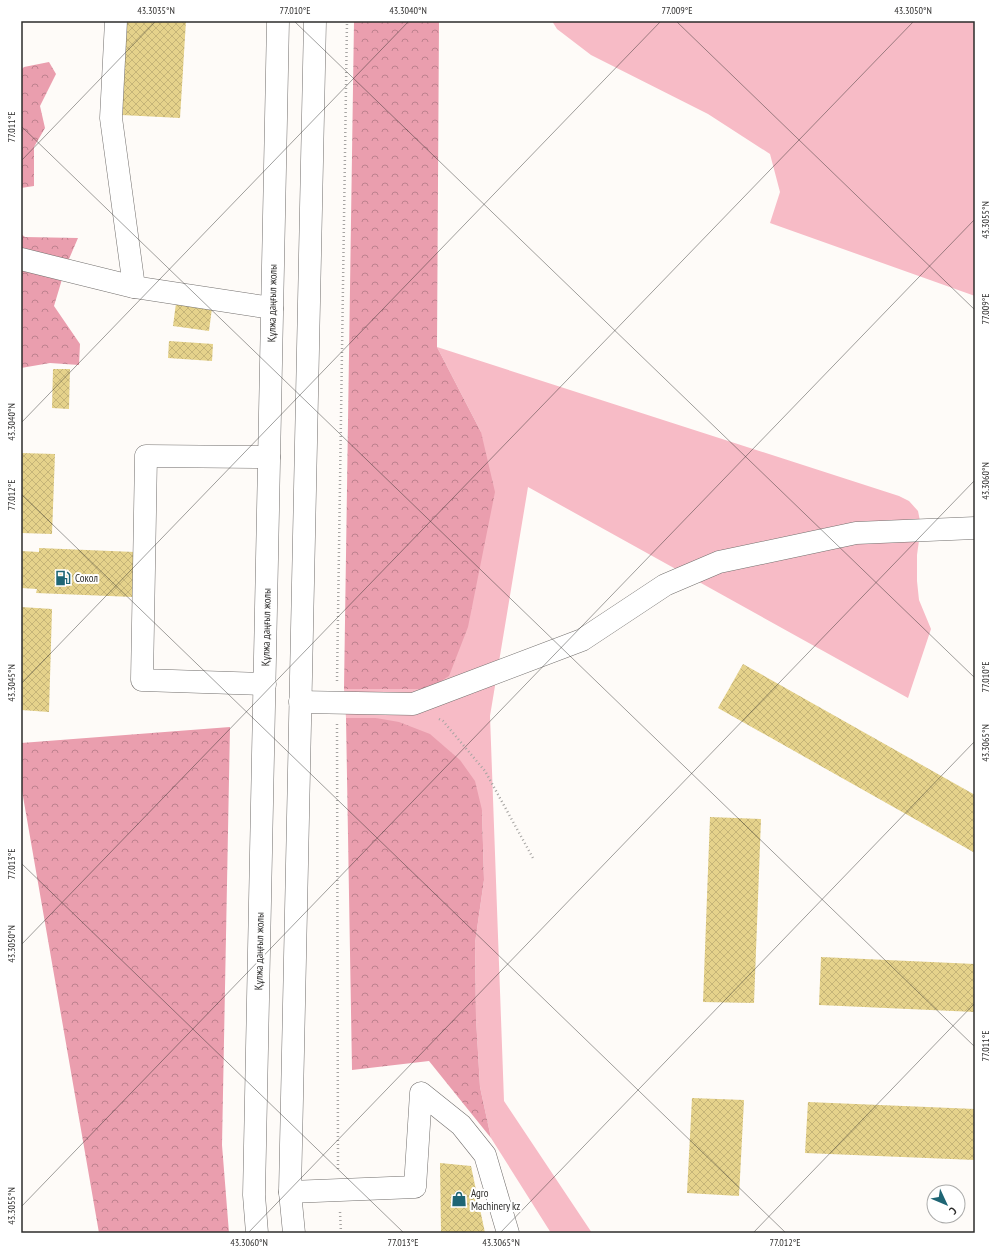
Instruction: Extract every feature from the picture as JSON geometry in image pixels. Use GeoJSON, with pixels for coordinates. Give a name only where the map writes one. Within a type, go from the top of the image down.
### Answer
{"type":"FeatureCollection","features":[{"type":"Feature","properties":{"kind":"main road"},"geometry":{"type":"LineString","coordinates":[[116,21],[111,118],[134,288]]}},
{"type":"Feature","properties":{"kind":"main road","name":"Құлжа даңғыл жолы"},"geometry":{"type":"LineString","coordinates":[[257,1233],[254,1187],[278,21]]}},
{"type":"Feature","properties":{"kind":"main road"},"geometry":{"type":"LineString","coordinates":[[294,1233],[290,1192],[315,21]]}},
{"type":"Feature","properties":{"kind":"main road"},"geometry":{"type":"LineString","coordinates":[[21,259],[134,288],[272,308]]}},
{"type":"Feature","properties":{"kind":"main road"},"geometry":{"type":"LineString","coordinates":[[264,684],[142,680],[146,456],[269,457]]}},
{"type":"Feature","properties":{"kind":"main road"},"geometry":{"type":"LineString","coordinates":[[300,702],[414,704],[582,640],[665,585],[719,562],[856,533],[975,528]]}},
{"type":"Feature","properties":{"kind":"main road"},"geometry":{"type":"LineString","coordinates":[[290,1192],[415,1187],[421,1093],[461,1125],[485,1155],[508,1233]]}},
{"type":"Feature","properties":{"kind":"path"},"geometry":{"type":"LineString","coordinates":[[341,1233],[338,1190],[337,702],[347,21]]}},
{"type":"Feature","properties":{"kind":"path"},"geometry":{"type":"LineString","coordinates":[[414,704],[443,721],[485,771],[533,858]]}},
{"type":"Feature","properties":{"kind":"shaded area"},"geometry":{"type":"Polygon","coordinates":[[[552,21],[975,21],[975,296],[770,223],[780,192],[770,154],[708,114],[591,55],[557,29],[552,21]]]}},
{"type":"Feature","properties":{"kind":"shaded area"},"geometry":{"type":"Polygon","coordinates":[[[437,347],[899,496],[909,501],[918,511],[921,526],[917,555],[917,581],[919,600],[931,629],[908,698],[528,487],[490,716],[504,1101],[592,1233],[551,1233],[491,1138],[480,1087],[476,1018],[475,943],[484,880],[482,810],[376,718],[346,718],[344,689],[429,689],[481,432],[437,347]]]}},
{"type":"Feature","properties":{"kind":"green space"},"geometry":{"type":"Polygon","coordinates":[[[354,21],[439,21],[437,347],[481,432],[495,492],[468,627],[449,676],[429,689],[344,689],[354,21]]]}},
{"type":"Feature","properties":{"kind":"green space"},"geometry":{"type":"Polygon","coordinates":[[[49,62],[56,74],[40,106],[45,128],[34,147],[34,186],[21,188],[21,70],[24,67],[49,62]]]}},
{"type":"Feature","properties":{"kind":"green space"},"geometry":{"type":"Polygon","coordinates":[[[21,234],[25,237],[78,238],[66,266],[54,306],[80,344],[79,365],[50,363],[21,368],[21,234]]]}},
{"type":"Feature","properties":{"kind":"green space"},"geometry":{"type":"Polygon","coordinates":[[[346,718],[376,718],[399,722],[430,734],[460,760],[475,781],[482,810],[484,880],[475,943],[476,1018],[480,1087],[491,1138],[429,1061],[352,1070],[346,718]]]}},
{"type":"Feature","properties":{"kind":"green space"},"geometry":{"type":"Polygon","coordinates":[[[230,727],[222,1145],[229,1233],[99,1233],[21,785],[21,743],[230,727]]]}},
{"type":"Feature","properties":{"kind":"building"},"geometry":{"type":"Polygon","coordinates":[[[127,21],[186,21],[180,118],[122,115],[127,21]]]}},
{"type":"Feature","properties":{"kind":"building"},"geometry":{"type":"Polygon","coordinates":[[[176,303],[212,308],[209,331],[173,326],[176,303]]]}},
{"type":"Feature","properties":{"kind":"building"},"geometry":{"type":"Polygon","coordinates":[[[169,341],[213,344],[212,361],[168,358],[169,341]]]}},
{"type":"Feature","properties":{"kind":"building"},"geometry":{"type":"Polygon","coordinates":[[[53,369],[70,369],[69,409],[52,408],[53,369]]]}},
{"type":"Feature","properties":{"kind":"building"},"geometry":{"type":"Polygon","coordinates":[[[21,453],[55,454],[52,534],[21,533],[21,453]]]}},
{"type":"Feature","properties":{"kind":"building"},"geometry":{"type":"Polygon","coordinates":[[[39,548],[135,552],[133,597],[36,593],[37,589],[21,588],[21,551],[39,552],[39,548]]]}},
{"type":"Feature","properties":{"kind":"building"},"geometry":{"type":"Polygon","coordinates":[[[21,607],[52,609],[49,712],[21,710],[21,607]]]}},
{"type":"Feature","properties":{"kind":"building"},"geometry":{"type":"Polygon","coordinates":[[[743,664],[975,795],[975,853],[718,708],[743,664]]]}},
{"type":"Feature","properties":{"kind":"building"},"geometry":{"type":"Polygon","coordinates":[[[710,817],[761,819],[754,1003],[703,1002],[710,817]]]}},
{"type":"Feature","properties":{"kind":"building"},"geometry":{"type":"Polygon","coordinates":[[[821,957],[975,964],[975,1012],[819,1005],[821,957]]]}},
{"type":"Feature","properties":{"kind":"building"},"geometry":{"type":"Polygon","coordinates":[[[692,1098],[744,1100],[739,1196],[687,1193],[692,1098]]]}},
{"type":"Feature","properties":{"kind":"building"},"geometry":{"type":"Polygon","coordinates":[[[808,1102],[975,1109],[975,1160],[805,1153],[808,1102]]]}},
{"type":"Feature","properties":{"kind":"building","name":"Agro Machinery kz"},"geometry":{"type":"Polygon","coordinates":[[[440,1163],[471,1166],[485,1233],[441,1233],[440,1163]]]}},
{"type":"Feature","properties":{"kind":"place","name":"Сокол"},"geometry":{"type":"Point","coordinates":[63,578]}},
{"type":"Feature","properties":{"kind":"place","name":"Agro Machinery kz"},"geometry":{"type":"Point","coordinates":[459,1199]}}]}
